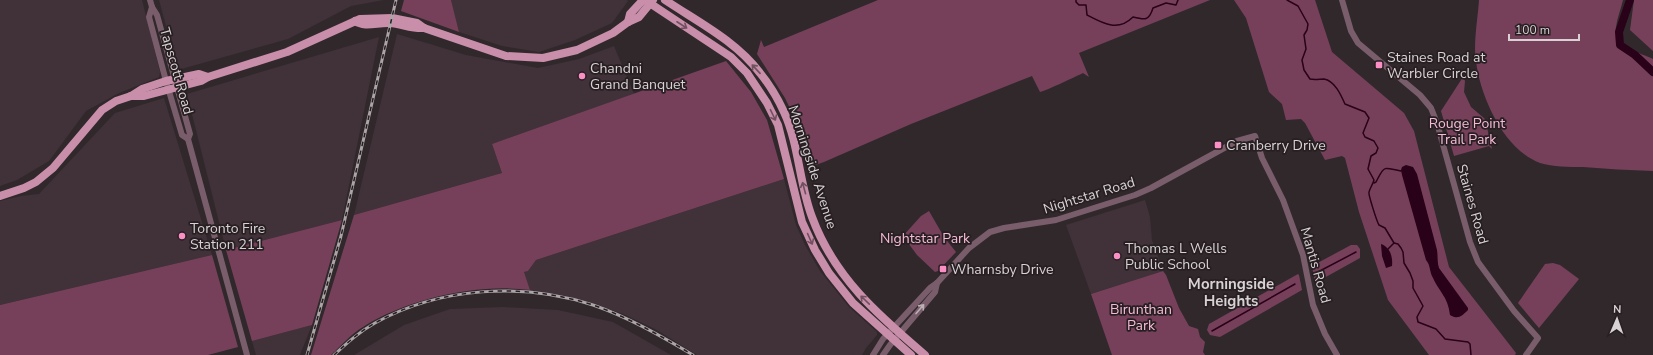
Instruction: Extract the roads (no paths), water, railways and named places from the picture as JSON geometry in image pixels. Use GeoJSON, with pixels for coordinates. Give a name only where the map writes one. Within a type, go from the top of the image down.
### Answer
{"type":"FeatureCollection","features":[{"type":"Feature","properties":{"kind":"main road","name":"Morningside Avenue"},"geometry":{"type":"LineString","coordinates":[[665,0],[714,32],[743,55],[760,73],[784,112],[792,136],[812,216],[825,246],[845,277],[860,296],[925,355]]}},
{"type":"Feature","properties":{"kind":"main road","name":"Morningside Avenue"},"geometry":{"type":"LineString","coordinates":[[648,1],[731,57],[747,73],[767,103],[778,125],[802,222],[815,250],[829,273],[853,303],[911,355]]}},
{"type":"Feature","properties":{"kind":"main road"},"geometry":{"type":"LineString","coordinates":[[0,196],[24,188],[36,182],[53,168],[102,110],[116,101],[131,96],[144,96],[171,84],[201,81],[208,77],[287,52],[355,21],[360,25],[388,23],[415,29],[424,28],[506,56],[543,58],[577,50],[612,33],[628,22],[639,17],[648,1]]}},
{"type":"Feature","properties":{"kind":"street","name":"Tapscott Road"},"geometry":{"type":"LineString","coordinates":[[150,0],[152,7],[149,17],[171,84],[190,134],[188,139],[247,355]]}},
{"type":"Feature","properties":{"kind":"street","name":"Staines Road"},"geometry":{"type":"LineString","coordinates":[[1342,0],[1351,31],[1358,43],[1420,94],[1431,108],[1438,123],[1470,242],[1478,262],[1514,311],[1538,338],[1526,355]]}},
{"type":"Feature","properties":{"kind":"street","name":"Nightstar Road"},"geometry":{"type":"LineString","coordinates":[[890,337],[930,288],[937,283],[969,248],[990,232],[1004,228],[1056,220],[1135,195],[1151,188],[1237,141],[1255,136]]}},
{"type":"Feature","properties":{"kind":"street","name":"Mantis Road"},"geometry":{"type":"LineString","coordinates":[[1255,136],[1262,158],[1283,200],[1303,256],[1313,305],[1325,334],[1337,355]]}},
{"type":"Feature","properties":{"kind":"street"},"geometry":{"type":"LineString","coordinates":[[873,355],[890,337]]}},
{"type":"Feature","properties":{"kind":"street"},"geometry":{"type":"LineString","coordinates":[[883,355],[890,337]]}},
{"type":"Feature","properties":{"kind":"waterway"},"geometry":{"type":"LineString","coordinates":[[1076,0],[1079,5],[1086,5],[1087,15],[1105,24],[1111,25],[1122,24],[1133,17],[1144,19],[1150,15],[1153,8],[1166,3],[1176,5],[1178,0]]}},
{"type":"Feature","properties":{"kind":"waterway"},"geometry":{"type":"LineString","coordinates":[[1287,0],[1298,6],[1308,24],[1304,35],[1306,49],[1302,60],[1304,70],[1310,79],[1328,80],[1337,89],[1345,104],[1365,112],[1369,118],[1363,133],[1365,137],[1374,141],[1378,148],[1376,153],[1371,156],[1368,169],[1374,180],[1369,192],[1370,198],[1379,225],[1385,228],[1394,243],[1398,244],[1403,252],[1404,263],[1413,281],[1413,288],[1423,306],[1417,317],[1418,322],[1436,329],[1445,339],[1468,342],[1470,344],[1471,355]]}},
{"type":"Feature","properties":{"kind":"waterway"},"geometry":{"type":"LineString","coordinates":[[1630,0],[1619,32],[1620,45],[1635,55],[1653,72]]}},
{"type":"Feature","properties":{"kind":"waterway"},"geometry":{"type":"LineString","coordinates":[[1374,183],[1384,169],[1390,168],[1401,171]]}},
{"type":"Feature","properties":{"kind":"waterway"},"geometry":{"type":"LineString","coordinates":[[1388,249],[1394,243]]}},
{"type":"Feature","properties":{"kind":"waterway"},"geometry":{"type":"LineString","coordinates":[[1316,273],[1356,252]]}},
{"type":"Feature","properties":{"kind":"waterway"},"geometry":{"type":"LineString","coordinates":[[1212,331],[1295,284]]}},
{"type":"Feature","properties":{"kind":"railway"},"geometry":{"type":"LineString","coordinates":[[307,355],[341,236],[396,0]]}},
{"type":"Feature","properties":{"kind":"railway"},"geometry":{"type":"LineString","coordinates":[[334,355],[364,330],[400,311],[426,302],[454,295],[510,291],[538,293],[593,305],[632,321],[693,355]]}},
{"type":"Feature","properties":{"kind":"place","name":"Staines Road at Warbler Circle"},"geometry":{"type":"Point","coordinates":[1379,65]}},
{"type":"Feature","properties":{"kind":"place","name":"Chandni Grand Banquet"},"geometry":{"type":"Point","coordinates":[582,76]}},
{"type":"Feature","properties":{"kind":"place","name":"Cranberry Drive"},"geometry":{"type":"Point","coordinates":[1218,145]}},
{"type":"Feature","properties":{"kind":"place","name":"Toronto Fire Station 211"},"geometry":{"type":"Point","coordinates":[182,236]}},
{"type":"Feature","properties":{"kind":"place","name":"Thomas L Wells Public School"},"geometry":{"type":"Point","coordinates":[1117,256]}},
{"type":"Feature","properties":{"kind":"place","name":"Wharnsby Drive"},"geometry":{"type":"Point","coordinates":[943,269]}},
{"type":"Feature","properties":{"kind":"district","name":"Morningside Heights"},"geometry":{"type":"Point","coordinates":[1231,292]}},
{"type":"Feature","properties":{"kind":"park label","name":"Rouge Point Trail Park"},"geometry":{"type":"Point","coordinates":[1467,132]}},
{"type":"Feature","properties":{"kind":"park label","name":"Nightstar Park"},"geometry":{"type":"Point","coordinates":[925,238]}},
{"type":"Feature","properties":{"kind":"park label","name":"Birunthan Park"},"geometry":{"type":"Point","coordinates":[1141,318]}}]}
